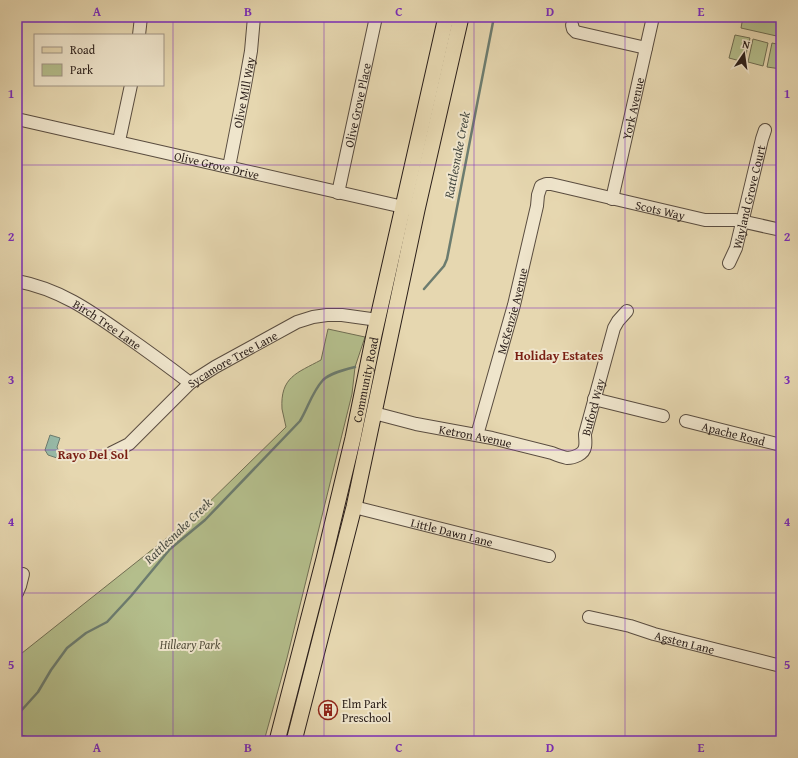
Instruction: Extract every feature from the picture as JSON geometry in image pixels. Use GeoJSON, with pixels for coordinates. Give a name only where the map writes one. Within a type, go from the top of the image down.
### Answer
{"type":"FeatureCollection","features":[{"type":"Feature","properties":{"kind":"main road","name":"Community Road"},"geometry":{"type":"LineString","coordinates":[[294,741],[354,506],[382,377],[410,209],[446,17]]}},
{"type":"Feature","properties":{"kind":"main road","name":"Community Road"},"geometry":{"type":"LineString","coordinates":[[277,741],[353,438],[378,320],[410,209],[461,17]]}},
{"type":"Feature","properties":{"kind":"main road"},"geometry":{"type":"LineString","coordinates":[[378,320],[384,326],[377,366],[382,377]]}},
{"type":"Feature","properties":{"kind":"main road"},"geometry":{"type":"LineString","coordinates":[[370,356],[373,373],[367,407],[374,413]]}},
{"type":"Feature","properties":{"kind":"main road"},"geometry":{"type":"LineString","coordinates":[[353,438],[355,444],[355,459],[346,502],[347,504],[354,506]]}},
{"type":"Feature","properties":{"kind":"main road"},"geometry":{"type":"LineString","coordinates":[[337,504],[340,519],[332,555],[335,558],[341,559]]}},
{"type":"Feature","properties":{"kind":"street"},"geometry":{"type":"LineString","coordinates":[[139,34],[141,17]]}},
{"type":"Feature","properties":{"kind":"street","name":"Olive Mill Way"},"geometry":{"type":"LineString","coordinates":[[229,167],[251,51],[254,17]]}},
{"type":"Feature","properties":{"kind":"street","name":"Olive Grove Place"},"geometry":{"type":"LineString","coordinates":[[338,193],[376,17]]}},
{"type":"Feature","properties":{"kind":"street","name":"York Avenue"},"geometry":{"type":"LineString","coordinates":[[612,199],[653,17]]}},
{"type":"Feature","properties":{"kind":"street"},"geometry":{"type":"LineString","coordinates":[[572,25],[576,32],[646,48]]}},
{"type":"Feature","properties":{"kind":"street"},"geometry":{"type":"LineString","coordinates":[[119,141],[131,86]]}},
{"type":"Feature","properties":{"kind":"street","name":"Olive Grove Drive"},"geometry":{"type":"LineString","coordinates":[[17,119],[119,141],[410,209]]}},
{"type":"Feature","properties":{"kind":"street","name":"Wayland Grove Court"},"geometry":{"type":"LineString","coordinates":[[729,263],[736,248],[765,130]]}},
{"type":"Feature","properties":{"kind":"street","name":"Scots Way"},"geometry":{"type":"LineString","coordinates":[[541,186],[551,184],[705,220],[729,219],[781,230]]}},
{"type":"Feature","properties":{"kind":"street","name":"McKenzie Avenue"},"geometry":{"type":"LineString","coordinates":[[477,435],[514,305],[541,186]]}},
{"type":"Feature","properties":{"kind":"street","name":"Birch Tree Lane"},"geometry":{"type":"LineString","coordinates":[[17,281],[32,284],[51,291],[86,309],[162,361],[190,383]]}},
{"type":"Feature","properties":{"kind":"street","name":"Buford Way"},"geometry":{"type":"LineString","coordinates":[[576,456],[581,453],[585,446],[585,434],[614,328],[627,311]]}},
{"type":"Feature","properties":{"kind":"street","name":"Sycamore Tree Lane"},"geometry":{"type":"LineString","coordinates":[[111,453],[129,444],[190,383],[297,322],[313,317],[327,315],[378,320]]}},
{"type":"Feature","properties":{"kind":"street"},"geometry":{"type":"LineString","coordinates":[[594,400],[663,416]]}},
{"type":"Feature","properties":{"kind":"street","name":"Ketron Avenue"},"geometry":{"type":"LineString","coordinates":[[374,413],[416,424],[511,442],[567,458],[576,456]]}},
{"type":"Feature","properties":{"kind":"street","name":"Apache Road"},"geometry":{"type":"LineString","coordinates":[[686,421],[781,445]]}},
{"type":"Feature","properties":{"kind":"street","name":"Little Dawn Lane"},"geometry":{"type":"LineString","coordinates":[[354,506],[549,556]]}},
{"type":"Feature","properties":{"kind":"street"},"geometry":{"type":"LineString","coordinates":[[17,593],[23,574]]}},
{"type":"Feature","properties":{"kind":"street","name":"Agsten Lane"},"geometry":{"type":"LineString","coordinates":[[589,617],[630,626],[654,634],[781,666]]}},
{"type":"Feature","properties":{"kind":"green space"},"geometry":{"type":"Polygon","coordinates":[[[743,17],[781,17],[781,37],[741,28],[743,17]]]}},
{"type":"Feature","properties":{"kind":"green space"},"geometry":{"type":"Polygon","coordinates":[[[735,35],[750,38],[744,62],[729,58],[735,35]]]}},
{"type":"Feature","properties":{"kind":"green space"},"geometry":{"type":"Polygon","coordinates":[[[753,39],[768,43],[763,66],[748,62],[753,39]]]}},
{"type":"Feature","properties":{"kind":"green space"},"geometry":{"type":"Polygon","coordinates":[[[772,43],[781,45],[781,69],[767,67],[772,43]]]}},
{"type":"Feature","properties":{"kind":"green space","name":"Hilleary Park"},"geometry":{"type":"Polygon","coordinates":[[[328,329],[365,337],[355,367],[352,394],[287,658],[264,741],[46,741],[17,734],[17,657],[197,514],[286,427],[282,409],[282,398],[287,383],[292,377],[321,360],[328,329]]]}},
{"type":"Feature","properties":{"kind":"shaded area"},"geometry":{"type":"Polygon","coordinates":[[[50,435],[60,438],[57,447],[59,452],[57,458],[48,455],[45,450],[50,435]]]}},
{"type":"Feature","properties":{"kind":"waterway","name":"Rattlesnake Creek"},"geometry":{"type":"LineString","coordinates":[[424,289],[444,266],[447,259],[494,17]]}},
{"type":"Feature","properties":{"kind":"waterway","name":"Rattlesnake Creek"},"geometry":{"type":"LineString","coordinates":[[17,714],[38,692],[51,670],[67,648],[86,633],[107,622],[170,549],[205,520],[300,421],[316,390],[323,380],[333,374],[355,367]]}},
{"type":"Feature","properties":{"kind":"place","name":"Elm Park Preschool"},"geometry":{"type":"Point","coordinates":[328,710]}},
{"type":"Feature","properties":{"kind":"district","name":"Holiday Estates"},"geometry":{"type":"Point","coordinates":[559,355]}},
{"type":"Feature","properties":{"kind":"district","name":"Rayo Del Sol"},"geometry":{"type":"Point","coordinates":[93,454]}}]}
